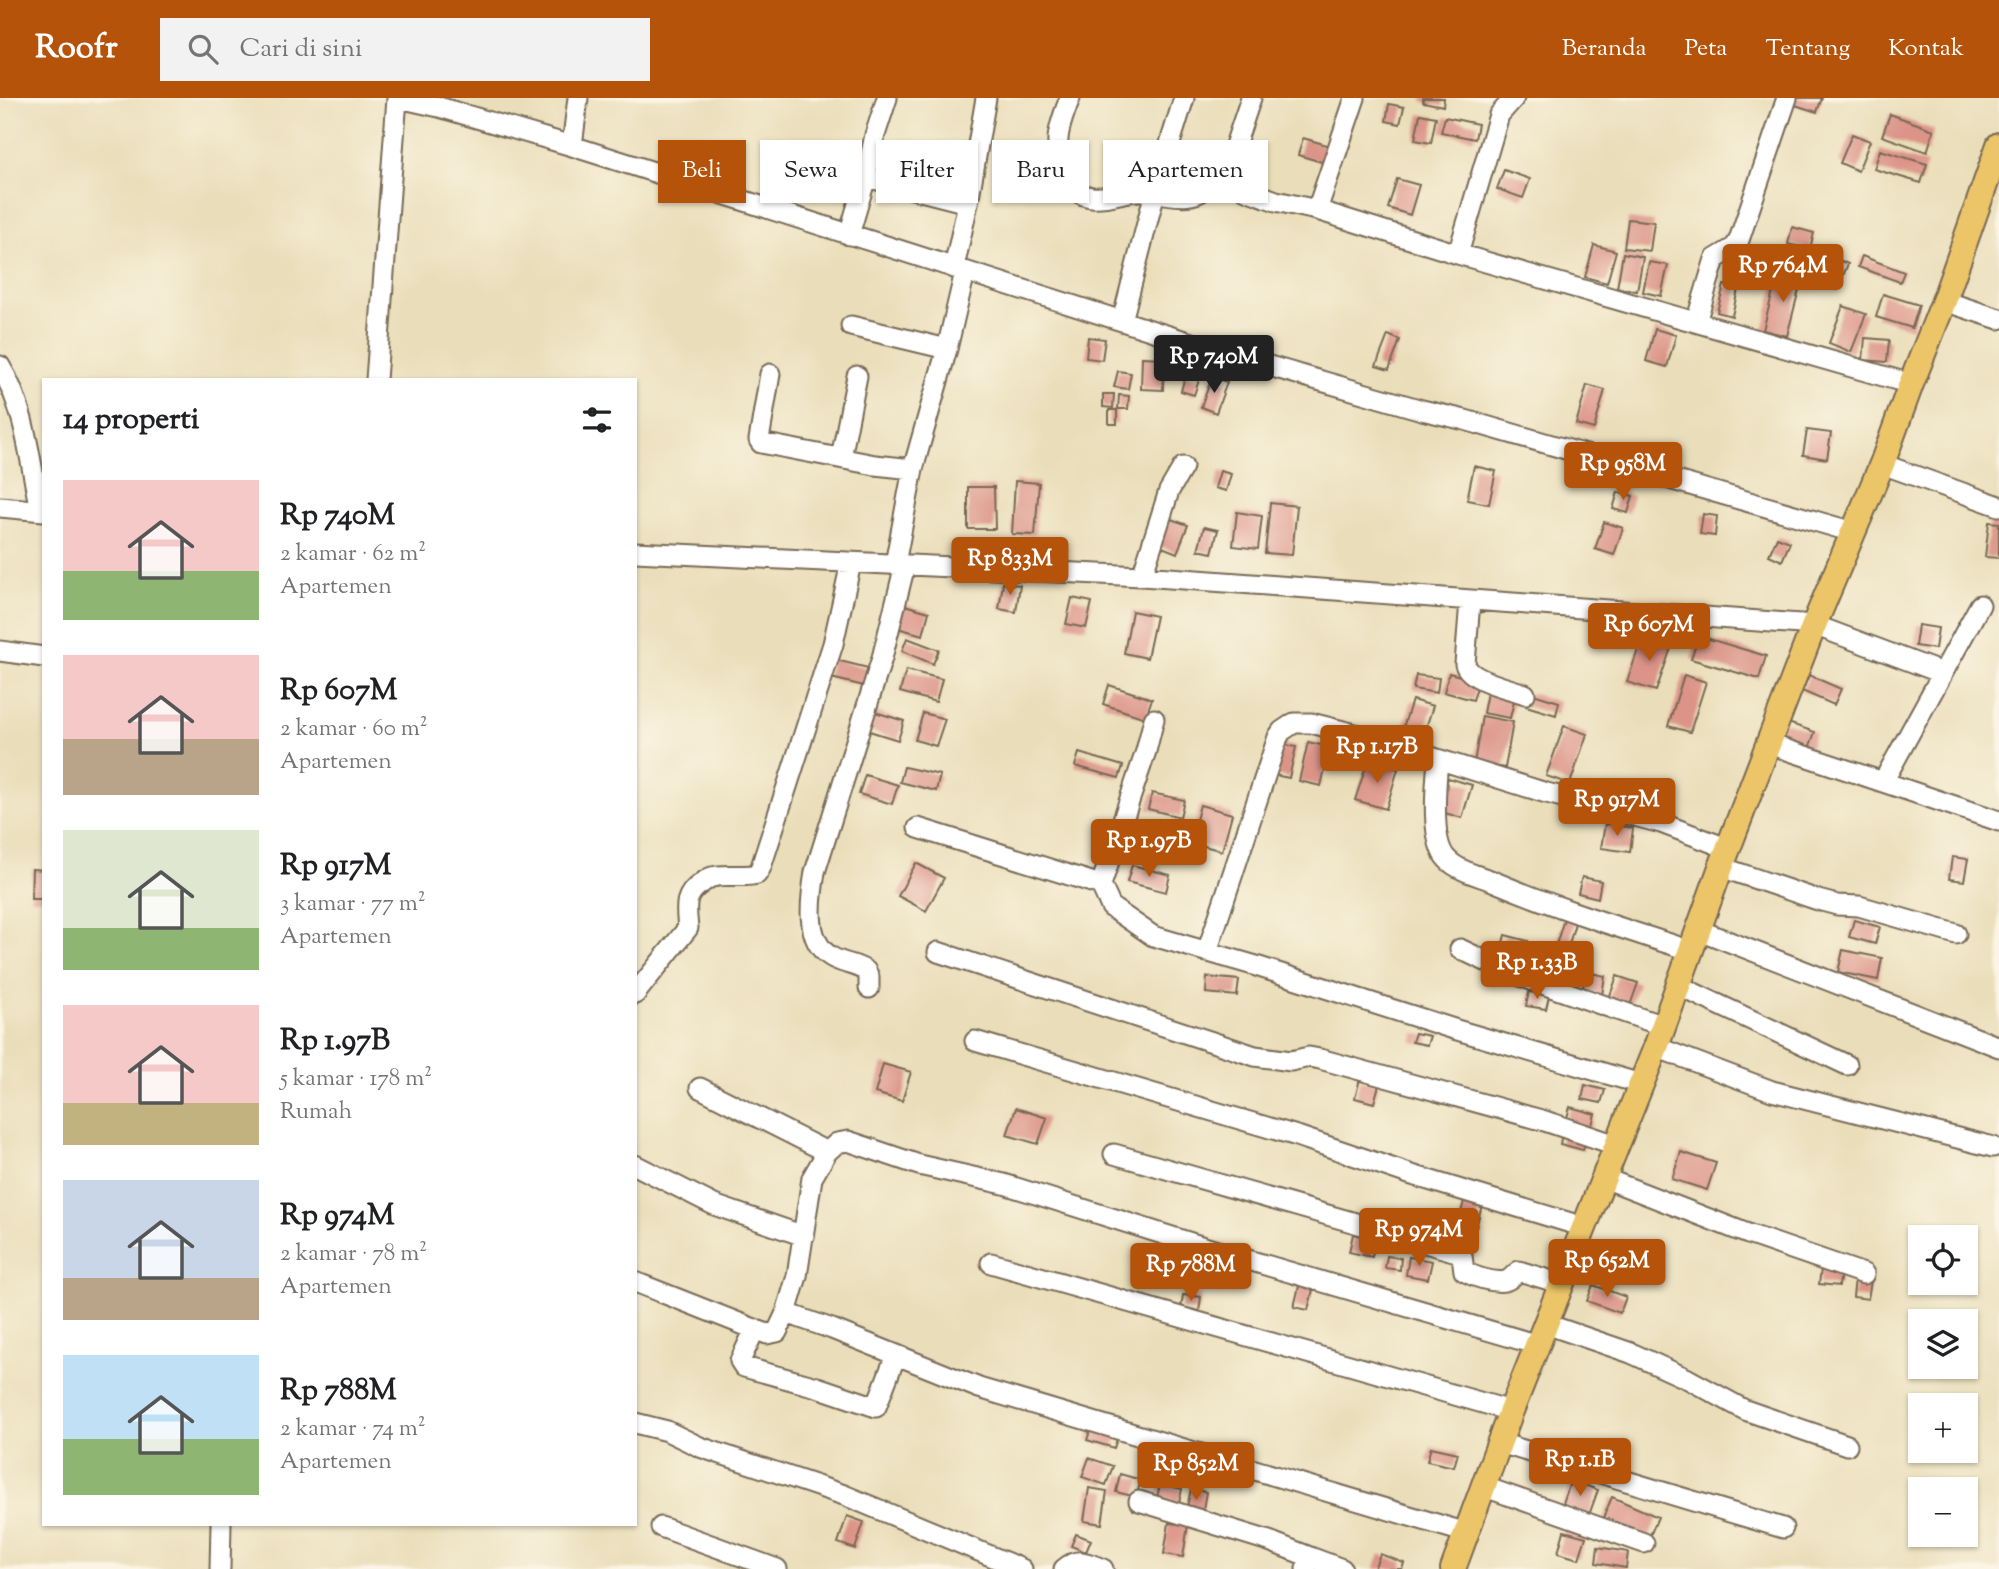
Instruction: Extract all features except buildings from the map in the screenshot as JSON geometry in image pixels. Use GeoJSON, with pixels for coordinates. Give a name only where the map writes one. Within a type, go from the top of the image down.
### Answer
{"type":"FeatureCollection","features":[{"type":"Feature","properties":{"kind":"main road"},"geometry":{"type":"LineString","coordinates":[[1453,1569],[1511,1411],[1679,986],[1814,625],[1882,464],[1999,145]]}},
{"type":"Feature","properties":{"kind":"street"},"geometry":{"type":"LineString","coordinates":[[376,378],[398,98],[439,107],[572,146],[1210,349],[1853,532]]}},
{"type":"Feature","properties":{"kind":"street"},"geometry":{"type":"LineString","coordinates":[[572,146],[578,98]]}},
{"type":"Feature","properties":{"kind":"street"},"geometry":{"type":"LineString","coordinates":[[849,235],[887,98]]}},
{"type":"Feature","properties":{"kind":"street"},"geometry":{"type":"LineString","coordinates":[[978,145],[986,98]]}},
{"type":"Feature","properties":{"kind":"street"},"geometry":{"type":"LineString","coordinates":[[1070,98],[1058,139],[1062,169],[1066,180],[1080,195],[1103,197]]}},
{"type":"Feature","properties":{"kind":"street"},"geometry":{"type":"LineString","coordinates":[[1171,140],[1184,98]]}},
{"type":"Feature","properties":{"kind":"street"},"geometry":{"type":"LineString","coordinates":[[1237,140],[1251,98]]}},
{"type":"Feature","properties":{"kind":"street"},"geometry":{"type":"LineString","coordinates":[[1317,210],[1355,98]]}},
{"type":"Feature","properties":{"kind":"street"},"geometry":{"type":"LineString","coordinates":[[1458,254],[1499,115],[1514,98]]}},
{"type":"Feature","properties":{"kind":"street"},"geometry":{"type":"LineString","coordinates":[[1696,322],[1715,259],[1735,247],[1739,240],[1787,98]]}},
{"type":"Feature","properties":{"kind":"street"},"geometry":{"type":"LineString","coordinates":[[866,177],[876,180]]}},
{"type":"Feature","properties":{"kind":"street"},"geometry":{"type":"LineString","coordinates":[[1268,198],[1317,210],[1458,254],[1911,384]]}},
{"type":"Feature","properties":{"kind":"street"},"geometry":{"type":"LineString","coordinates":[[869,988],[866,971],[827,955],[819,944],[813,928],[810,899],[815,872],[882,658],[900,565],[913,469],[947,348],[968,203]]}},
{"type":"Feature","properties":{"kind":"street"},"geometry":{"type":"LineString","coordinates":[[1122,321],[1152,203]]}},
{"type":"Feature","properties":{"kind":"street"},"geometry":{"type":"LineString","coordinates":[[1944,301],[1999,319]]}},
{"type":"Feature","properties":{"kind":"street"},"geometry":{"type":"LineString","coordinates":[[851,326],[947,348]]}},
{"type":"Feature","properties":{"kind":"street"},"geometry":{"type":"LineString","coordinates":[[0,366],[16,401],[42,510],[0,507]]}},
{"type":"Feature","properties":{"kind":"street"},"geometry":{"type":"LineString","coordinates":[[770,374],[761,443],[875,465],[913,469]]}},
{"type":"Feature","properties":{"kind":"street"},"geometry":{"type":"LineString","coordinates":[[841,458],[857,376]]}},
{"type":"Feature","properties":{"kind":"street"},"geometry":{"type":"LineString","coordinates":[[1882,464],[1999,506]]}},
{"type":"Feature","properties":{"kind":"street"},"geometry":{"type":"LineString","coordinates":[[1142,576],[1169,491],[1183,467]]}},
{"type":"Feature","properties":{"kind":"street"},"geometry":{"type":"LineString","coordinates":[[637,552],[1142,576],[1814,625],[1942,673]]}},
{"type":"Feature","properties":{"kind":"street"},"geometry":{"type":"LineString","coordinates":[[637,992],[688,928],[688,895],[696,886],[712,877],[757,874],[761,867],[833,644],[851,563]]}},
{"type":"Feature","properties":{"kind":"street"},"geometry":{"type":"LineString","coordinates":[[1470,601],[1465,664],[1467,670],[1474,676],[1525,694]]}},
{"type":"Feature","properties":{"kind":"street"},"geometry":{"type":"LineString","coordinates":[[1883,782],[1980,605]]}},
{"type":"Feature","properties":{"kind":"street"},"geometry":{"type":"LineString","coordinates":[[0,651],[42,657]]}},
{"type":"Feature","properties":{"kind":"street"},"geometry":{"type":"LineString","coordinates":[[1154,719],[1146,751],[1101,885],[1111,907],[1153,936],[1640,1084]]}},
{"type":"Feature","properties":{"kind":"street"},"geometry":{"type":"LineString","coordinates":[[1207,952],[1278,737],[1294,723],[1311,723],[1367,737],[1543,792],[1661,823],[1725,858],[1818,900],[1837,905],[1858,906],[1956,934]]}},
{"type":"Feature","properties":{"kind":"street"},"geometry":{"type":"LineString","coordinates":[[1769,744],[1999,821]]}},
{"type":"Feature","properties":{"kind":"street"},"geometry":{"type":"LineString","coordinates":[[1438,760],[1435,794],[1438,836],[1446,859],[1460,867],[1537,900],[1695,940],[1999,1047]]}},
{"type":"Feature","properties":{"kind":"street"},"geometry":{"type":"LineString","coordinates":[[918,828],[1101,885]]}},
{"type":"Feature","properties":{"kind":"street"},"geometry":{"type":"LineString","coordinates":[[1460,949],[1511,974],[1659,1037],[1772,1091],[1993,1147]]}},
{"type":"Feature","properties":{"kind":"street"},"geometry":{"type":"LineString","coordinates":[[938,952],[1255,1056],[1291,1060],[1309,1057],[1320,1059],[1545,1121],[1616,1145]]}},
{"type":"Feature","properties":{"kind":"street"},"geometry":{"type":"LineString","coordinates":[[1679,986],[1847,1065]]}},
{"type":"Feature","properties":{"kind":"street"},"geometry":{"type":"LineString","coordinates":[[975,1041],[1297,1136],[1424,1179],[1584,1227]]}},
{"type":"Feature","properties":{"kind":"street"},"geometry":{"type":"LineString","coordinates":[[700,1088],[827,1152]]}},
{"type":"Feature","properties":{"kind":"street"},"geometry":{"type":"LineString","coordinates":[[637,1283],[767,1334],[774,1334],[786,1313],[797,1276],[812,1178],[827,1152],[841,1141],[856,1143],[919,1165],[1004,1184],[1204,1247],[1542,1335],[1632,1353],[1745,1410],[1847,1445]]}},
{"type":"Feature","properties":{"kind":"street"},"geometry":{"type":"LineString","coordinates":[[1114,1154],[1457,1252],[1462,1256],[1464,1271],[1476,1276],[1505,1281],[1519,1271],[1562,1284]]}},
{"type":"Feature","properties":{"kind":"street"},"geometry":{"type":"LineString","coordinates":[[637,1166],[714,1205],[804,1236]]}},
{"type":"Feature","properties":{"kind":"street"},"geometry":{"type":"LineString","coordinates":[[1604,1178],[1748,1234],[1864,1274]]}},
{"type":"Feature","properties":{"kind":"street"},"geometry":{"type":"LineString","coordinates":[[991,1263],[1511,1411]]}},
{"type":"Feature","properties":{"kind":"street"},"geometry":{"type":"LineString","coordinates":[[786,1313],[979,1388],[1467,1533]]}},
{"type":"Feature","properties":{"kind":"street"},"geometry":{"type":"LineString","coordinates":[[755,1329],[740,1361],[744,1367],[876,1406],[896,1355]]}},
{"type":"Feature","properties":{"kind":"street"},"geometry":{"type":"LineString","coordinates":[[637,1424],[667,1431],[700,1447],[844,1495],[1022,1569]]}},
{"type":"Feature","properties":{"kind":"street"},"geometry":{"type":"LineString","coordinates":[[1500,1443],[1783,1528]]}},
{"type":"Feature","properties":{"kind":"street"},"geometry":{"type":"LineString","coordinates":[[1485,1487],[1644,1543]]}},
{"type":"Feature","properties":{"kind":"street"},"geometry":{"type":"LineString","coordinates":[[1139,1501],[1269,1541],[1308,1563],[1342,1569]]}},
{"type":"Feature","properties":{"kind":"street"},"geometry":{"type":"LineString","coordinates":[[220,1569],[222,1526]]}},
{"type":"Feature","properties":{"kind":"street"},"geometry":{"type":"LineString","coordinates":[[662,1527],[777,1569]]}},
{"type":"Feature","properties":{"kind":"street"},"geometry":{"type":"LineString","coordinates":[[1064,1569],[1076,1561],[1102,1569]]}}]}
